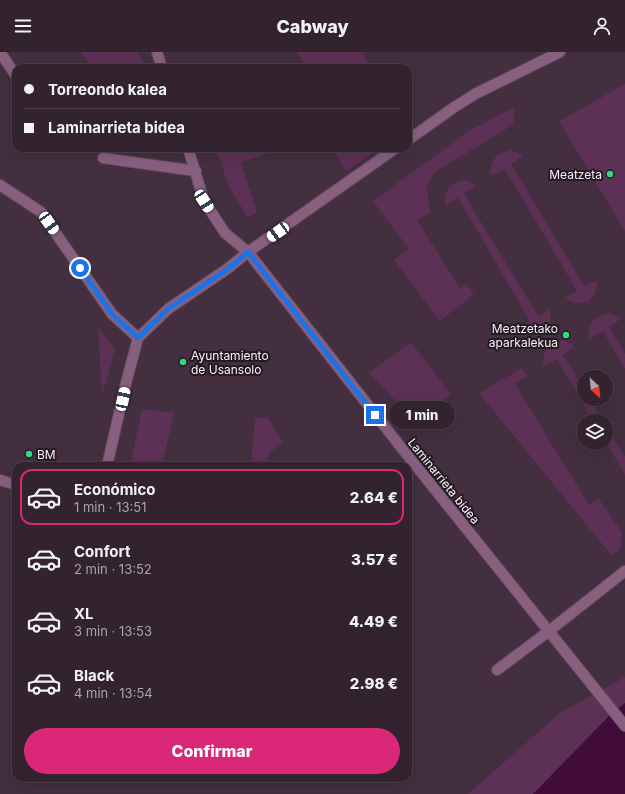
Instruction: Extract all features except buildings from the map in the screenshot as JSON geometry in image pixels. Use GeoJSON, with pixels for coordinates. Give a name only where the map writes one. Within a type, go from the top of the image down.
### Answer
{"type":"FeatureCollection","features":[{"type":"Feature","properties":{"kind":"street"},"geometry":{"type":"LineString","coordinates":[[0,52],[12,70]]}},
{"type":"Feature","properties":{"kind":"street"},"geometry":{"type":"LineString","coordinates":[[157,52],[161,64]]}},
{"type":"Feature","properties":{"kind":"street"},"geometry":{"type":"LineString","coordinates":[[412,137],[475,94],[560,52]]}},
{"type":"Feature","properties":{"kind":"street","name":"Laminarrieta bidea"},"geometry":{"type":"LineString","coordinates":[[189,152],[204,201],[225,233],[248,252],[409,457],[625,726]]}},
{"type":"Feature","properties":{"kind":"street"},"geometry":{"type":"LineString","coordinates":[[108,462],[138,338],[168,309],[228,269],[248,252],[390,152]]}},
{"type":"Feature","properties":{"kind":"street"},"geometry":{"type":"LineString","coordinates":[[103,158],[196,171]]}},
{"type":"Feature","properties":{"kind":"street"},"geometry":{"type":"LineString","coordinates":[[0,185],[41,212],[112,314],[138,338]]}},
{"type":"Feature","properties":{"kind":"street"},"geometry":{"type":"LineString","coordinates":[[0,480],[12,484]]}},
{"type":"Feature","properties":{"kind":"street"},"geometry":{"type":"LineString","coordinates":[[497,670],[625,571]]}},
{"type":"Feature","properties":{"kind":"shaded area"},"geometry":{"type":"Polygon","coordinates":[[[81,52],[138,52],[142,64],[89,64],[81,52]]]}},
{"type":"Feature","properties":{"kind":"shaded area"},"geometry":{"type":"Polygon","coordinates":[[[298,52],[363,52],[367,64],[301,64],[303,63],[298,52]]]}},
{"type":"Feature","properties":{"kind":"shaded area","name":"Meatzeta"},"geometry":{"type":"Polygon","coordinates":[[[625,84],[625,231],[559,121],[625,84]]]}},
{"type":"Feature","properties":{"kind":"shaded area"},"geometry":{"type":"Polygon","coordinates":[[[515,107],[513,125],[435,172],[426,186],[431,212],[417,220],[460,288],[466,283],[474,294],[440,321],[394,260],[409,249],[373,201],[469,131],[515,107]]]}},
{"type":"Feature","properties":{"kind":"shaded area"},"geometry":{"type":"Polygon","coordinates":[[[512,150],[523,156],[511,164],[584,286],[597,280],[596,292],[588,302],[576,304],[565,298],[577,291],[505,169],[491,176],[492,165],[495,158],[502,153],[512,150]]]}},
{"type":"Feature","properties":{"kind":"shaded area"},"geometry":{"type":"Polygon","coordinates":[[[217,152],[273,152],[241,162],[257,213],[248,218],[228,185],[217,152]]]}},
{"type":"Feature","properties":{"kind":"shaded area"},"geometry":{"type":"Polygon","coordinates":[[[335,152],[374,152],[346,171],[335,152]]]}},
{"type":"Feature","properties":{"kind":"shaded area"},"geometry":{"type":"Polygon","coordinates":[[[465,180],[477,186],[464,194],[538,316],[550,309],[550,322],[541,332],[529,334],[518,328],[530,321],[458,198],[445,206],[447,191],[451,185],[465,180]]]}},
{"type":"Feature","properties":{"kind":"shaded area"},"geometry":{"type":"Polygon","coordinates":[[[610,313],[621,319],[609,327],[625,354],[625,369],[603,331],[589,339],[590,328],[593,321],[600,316],[610,313]]]}},
{"type":"Feature","properties":{"kind":"shaded area"},"geometry":{"type":"Polygon","coordinates":[[[98,328],[115,349],[102,396],[98,328]]]}},
{"type":"Feature","properties":{"kind":"shaded area"},"geometry":{"type":"Polygon","coordinates":[[[564,340],[575,346],[563,355],[577,378],[577,393],[557,359],[543,366],[545,351],[554,343],[564,340]]]}},
{"type":"Feature","properties":{"kind":"shaded area"},"geometry":{"type":"Polygon","coordinates":[[[411,342],[451,395],[413,419],[369,373],[411,342]]]}},
{"type":"Feature","properties":{"kind":"shaded area"},"geometry":{"type":"Polygon","coordinates":[[[522,368],[527,376],[515,384],[589,505],[599,499],[622,533],[621,548],[612,556],[479,393],[522,368]]]}},
{"type":"Feature","properties":{"kind":"shaded area"},"geometry":{"type":"Polygon","coordinates":[[[584,406],[594,406],[599,414],[589,414],[584,406]]]}},
{"type":"Feature","properties":{"kind":"shaded area"},"geometry":{"type":"Polygon","coordinates":[[[142,409],[174,413],[163,462],[131,462],[142,409]]]}},
{"type":"Feature","properties":{"kind":"shaded area"},"geometry":{"type":"Polygon","coordinates":[[[255,418],[268,418],[283,442],[269,453],[268,462],[251,462],[255,418]]]}},
{"type":"Feature","properties":{"kind":"shaded area"},"geometry":{"type":"Polygon","coordinates":[[[613,437],[625,457],[625,475],[611,450],[613,450],[613,437]]]}},
{"type":"Feature","properties":{"kind":"shaded area"},"geometry":{"type":"Polygon","coordinates":[[[625,677],[625,794],[468,794],[560,713],[625,677]]]}},
{"type":"Feature","properties":{"kind":"shaded area"},"geometry":{"type":"Polygon","coordinates":[[[625,703],[625,794],[533,794],[612,713],[625,703]]]}},
{"type":"Feature","properties":{"kind":"place","name":"Meatzeta"},"geometry":{"type":"Point","coordinates":[610,174]}},
{"type":"Feature","properties":{"kind":"place","name":"Meatzetako aparkalekua"},"geometry":{"type":"Point","coordinates":[566,335]}},
{"type":"Feature","properties":{"kind":"place","name":"Ayuntamiento de Usansolo"},"geometry":{"type":"Point","coordinates":[183,362]}},
{"type":"Feature","properties":{"kind":"place","name":"BM"},"geometry":{"type":"Point","coordinates":[29,454]}},
{"type":"Feature","properties":{"kind":"route"},"geometry":{"type":"LineString","coordinates":[[80,268],[112,314],[138,338],[168,309],[228,269],[248,252],[375,415]]}}]}
